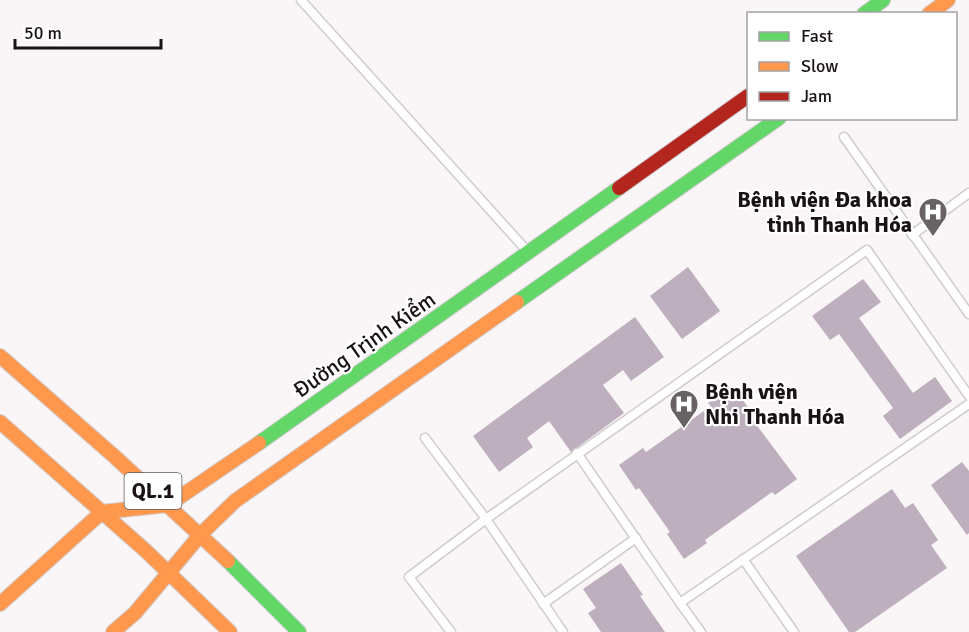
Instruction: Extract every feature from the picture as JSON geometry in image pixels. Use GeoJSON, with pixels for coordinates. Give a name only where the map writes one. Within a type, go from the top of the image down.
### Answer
{"type":"FeatureCollection","features":[{"type":"Feature","properties":{"kind":"main road"},"geometry":{"type":"LineString","coordinates":[[867,12],[883,0]]}},
{"type":"Feature","properties":{"kind":"main road"},"geometry":{"type":"LineString","coordinates":[[932,12],[948,0]]}},
{"type":"Feature","properties":{"kind":"main road","name":"Đường Trịnh Kiểm"},"geometry":{"type":"LineString","coordinates":[[102,512],[168,505],[216,474],[747,97]]}},
{"type":"Feature","properties":{"kind":"main road"},"geometry":{"type":"LineString","coordinates":[[113,632],[135,613],[201,534],[235,501],[776,120]]}},
{"type":"Feature","properties":{"kind":"main road","name":"QL.1"},"geometry":{"type":"LineString","coordinates":[[0,356],[96,438],[201,534],[299,632]]}},
{"type":"Feature","properties":{"kind":"main road","name":"QL.1"},"geometry":{"type":"LineString","coordinates":[[0,422],[168,572],[230,632]]}},
{"type":"Feature","properties":{"kind":"main road"},"geometry":{"type":"LineString","coordinates":[[0,604],[102,512]]}},
{"type":"Feature","properties":{"kind":"lane"},"geometry":{"type":"LineString","coordinates":[[301,0],[528,252]]}},
{"type":"Feature","properties":{"kind":"lane"},"geometry":{"type":"LineString","coordinates":[[844,137],[969,314]]}},
{"type":"Feature","properties":{"kind":"lane"},"geometry":{"type":"LineString","coordinates":[[912,235],[969,193]]}},
{"type":"Feature","properties":{"kind":"lane"},"geometry":{"type":"LineString","coordinates":[[451,632],[409,577],[577,453],[867,250],[969,396]]}},
{"type":"Feature","properties":{"kind":"lane"},"geometry":{"type":"LineString","coordinates":[[680,603],[969,404]]}},
{"type":"Feature","properties":{"kind":"lane"},"geometry":{"type":"LineString","coordinates":[[425,438],[486,519],[563,632]]}},
{"type":"Feature","properties":{"kind":"lane"},"geometry":{"type":"LineString","coordinates":[[577,453],[701,632]]}},
{"type":"Feature","properties":{"kind":"lane"},"geometry":{"type":"LineString","coordinates":[[543,604],[636,538]]}},
{"type":"Feature","properties":{"kind":"lane"},"geometry":{"type":"LineString","coordinates":[[743,559],[794,632]]}},
{"type":"Feature","properties":{"kind":"building"},"geometry":{"type":"Polygon","coordinates":[[[688,267],[720,311],[682,339],[650,296],[688,267]]]}},
{"type":"Feature","properties":{"kind":"building"},"geometry":{"type":"Polygon","coordinates":[[[863,279],[881,302],[859,318],[913,393],[935,377],[952,401],[900,439],[883,416],[893,408],[839,334],[830,340],[812,316],[863,279]]]}},
{"type":"Feature","properties":{"kind":"building"},"geometry":{"type":"Polygon","coordinates":[[[635,317],[664,357],[631,381],[623,370],[603,385],[624,413],[571,452],[549,421],[527,438],[533,447],[499,472],[473,436],[635,317]]]}},
{"type":"Feature","properties":{"kind":"building"},"geometry":{"type":"Polygon","coordinates":[[[733,386],[752,413],[749,415],[797,479],[775,495],[772,492],[705,540],[707,543],[684,559],[667,534],[670,532],[639,488],[636,490],[619,465],[643,448],[646,452],[711,406],[708,403],[733,386]]]}},
{"type":"Feature","properties":{"kind":"building"},"geometry":{"type":"Polygon","coordinates":[[[962,462],[969,471],[969,533],[967,535],[931,485],[962,462]]]}},
{"type":"Feature","properties":{"kind":"building"},"geometry":{"type":"Polygon","coordinates":[[[892,489],[905,508],[913,503],[938,540],[931,545],[947,568],[855,632],[849,632],[796,556],[892,489]]]}},
{"type":"Feature","properties":{"kind":"building"},"geometry":{"type":"Polygon","coordinates":[[[621,563],[665,632],[601,632],[588,613],[596,608],[583,589],[621,563]]]}},
{"type":"Feature","properties":{"kind":"traffic: fast"},"geometry":{"type":"LineString","coordinates":[[867,12],[883,0]]}},
{"type":"Feature","properties":{"kind":"traffic: fast"},"geometry":{"type":"LineString","coordinates":[[517,302],[776,120]]}},
{"type":"Feature","properties":{"kind":"traffic: fast"},"geometry":{"type":"LineString","coordinates":[[259,443],[619,188]]}},
{"type":"Feature","properties":{"kind":"traffic: fast"},"geometry":{"type":"LineString","coordinates":[[228,561],[299,632]]}},
{"type":"Feature","properties":{"kind":"traffic: slow"},"geometry":{"type":"LineString","coordinates":[[932,12],[948,0]]}},
{"type":"Feature","properties":{"kind":"traffic: slow"},"geometry":{"type":"LineString","coordinates":[[113,632],[135,613],[201,534],[235,501],[517,302]]}},
{"type":"Feature","properties":{"kind":"traffic: slow"},"geometry":{"type":"LineString","coordinates":[[0,356],[228,561]]}},
{"type":"Feature","properties":{"kind":"traffic: slow"},"geometry":{"type":"LineString","coordinates":[[0,422],[146,551],[230,632]]}},
{"type":"Feature","properties":{"kind":"traffic: slow"},"geometry":{"type":"LineString","coordinates":[[0,604],[102,512],[168,505],[259,443]]}},
{"type":"Feature","properties":{"kind":"traffic: jam"},"geometry":{"type":"LineString","coordinates":[[619,188],[747,97]]}},
{"type":"Feature","properties":{"kind":"place","name":"Bệnh viện Đa khoa tỉnh Thanh Hóa"},"geometry":{"type":"Point","coordinates":[933,238]}},
{"type":"Feature","properties":{"kind":"place","name":"Bệnh viện Nhi Thanh Hóa"},"geometry":{"type":"Point","coordinates":[684,430]}}]}
